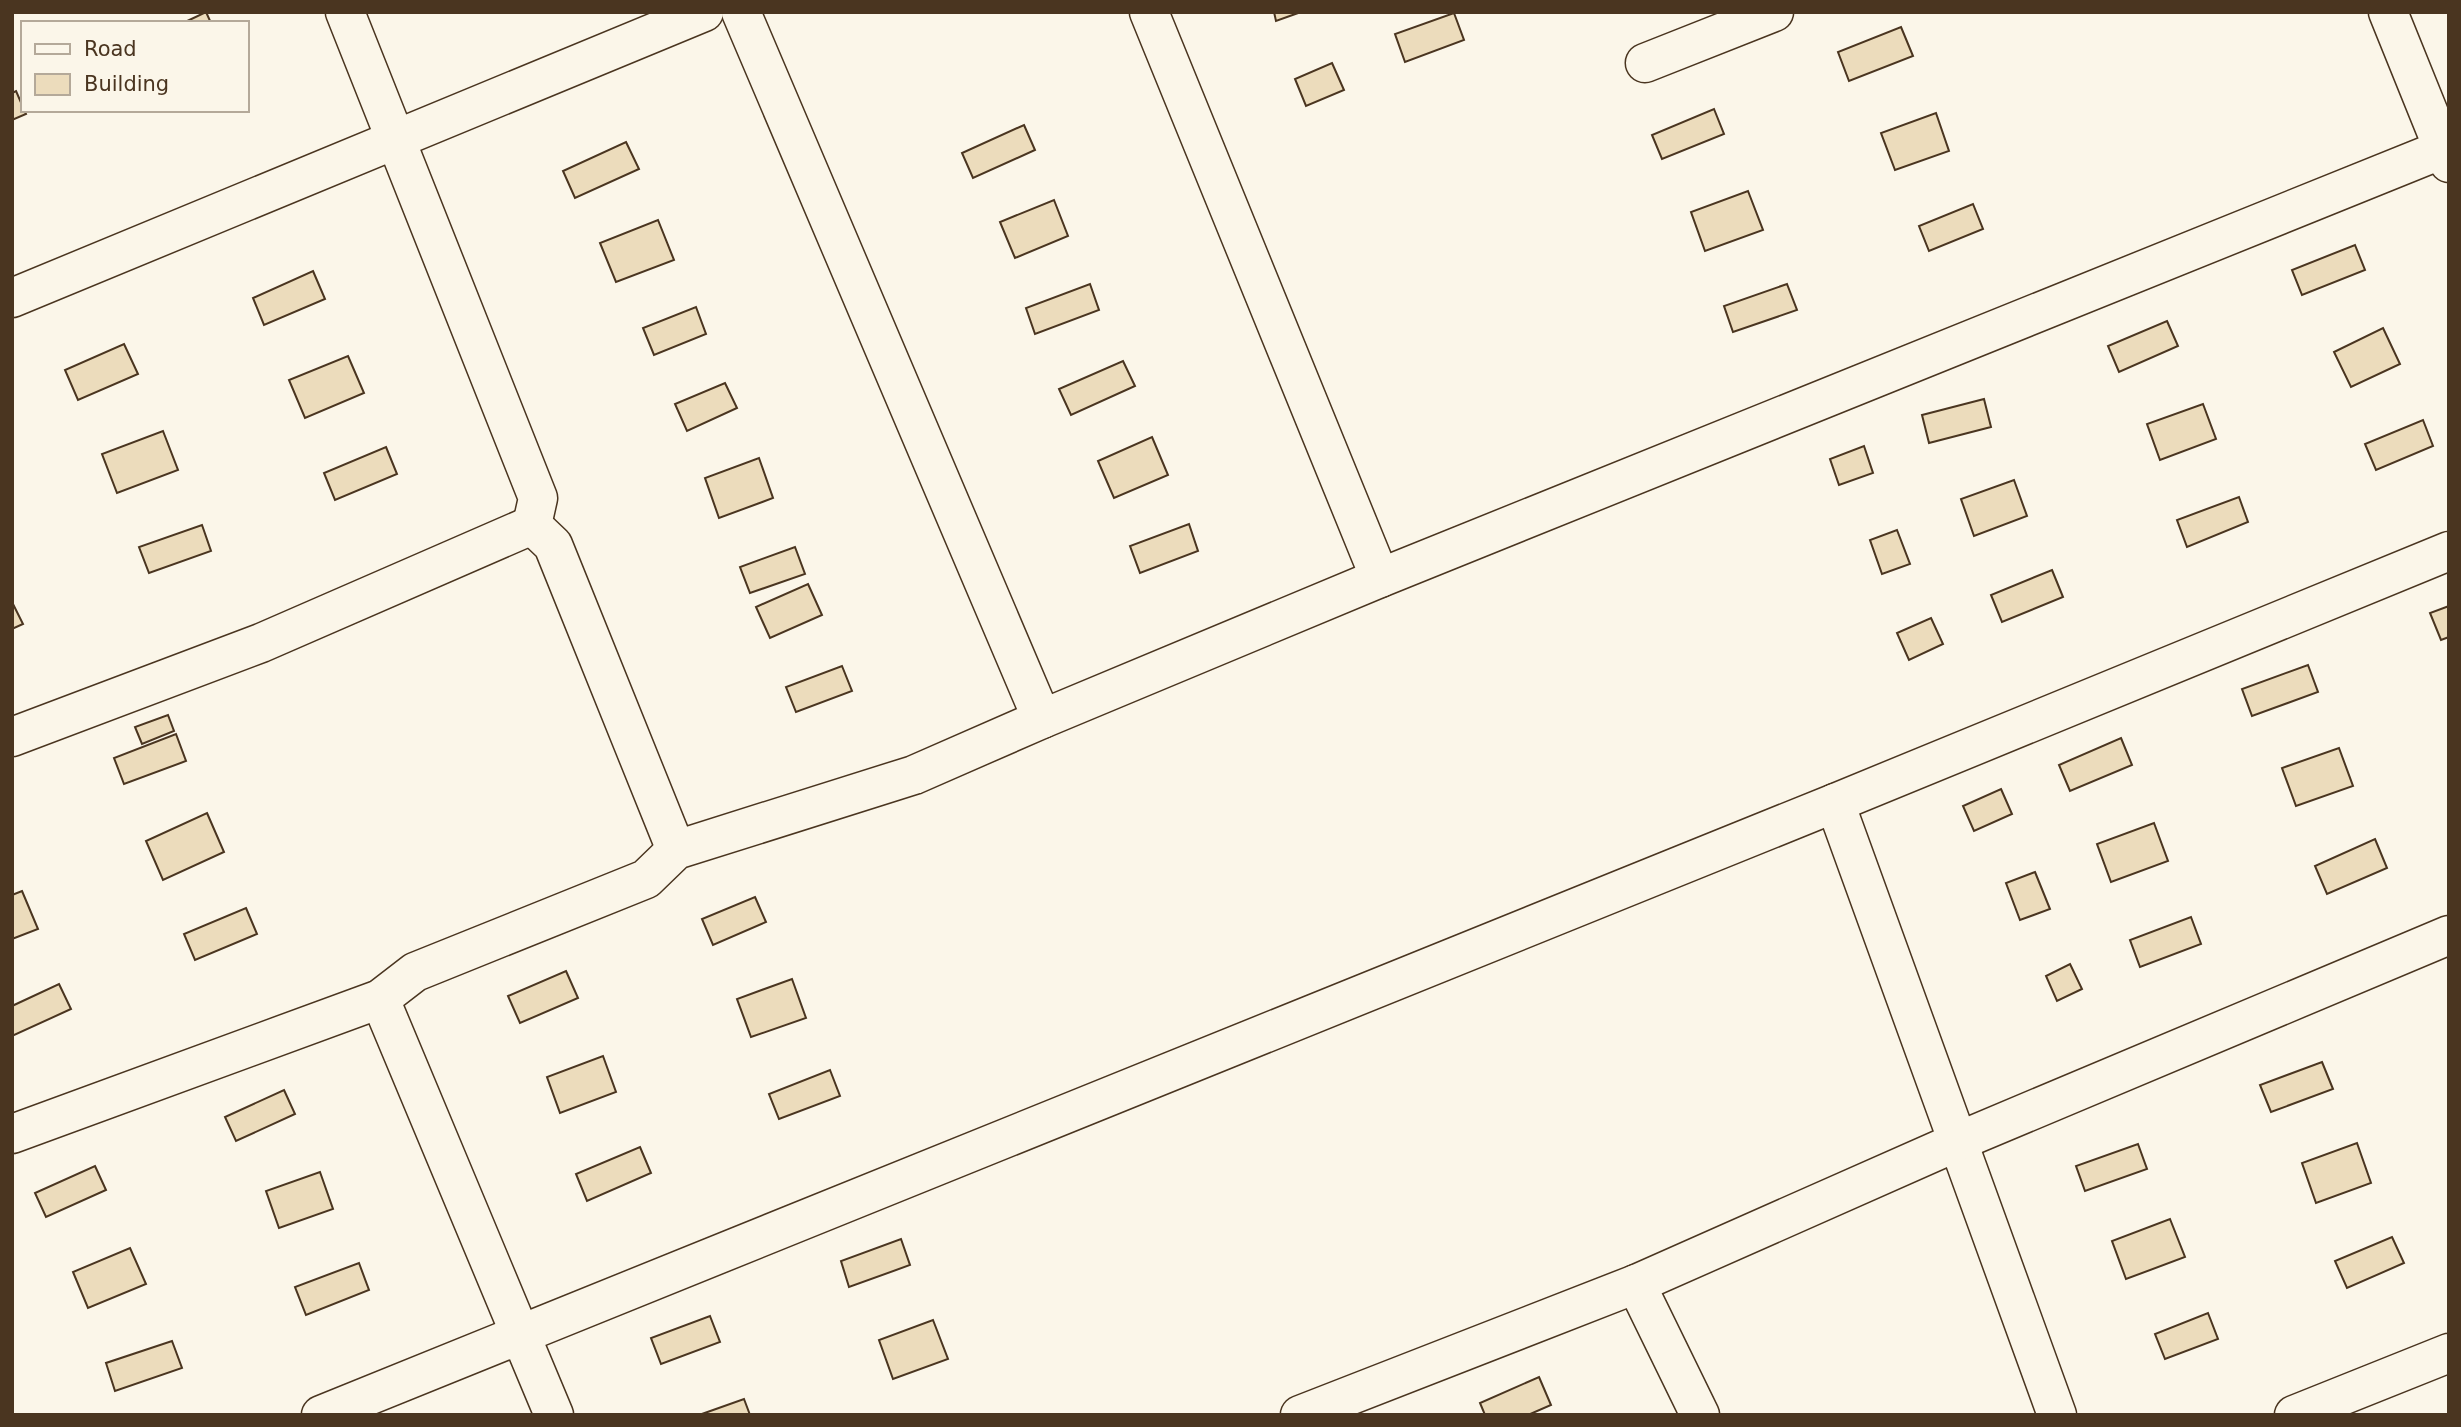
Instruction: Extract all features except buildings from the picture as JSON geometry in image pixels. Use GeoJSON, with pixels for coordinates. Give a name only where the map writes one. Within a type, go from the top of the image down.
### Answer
{"type":"FeatureCollection","features":[{"type":"Feature","properties":{"kind":"street"},"geometry":{"type":"LineString","coordinates":[[345,12],[538,498],[532,525]]}},
{"type":"Feature","properties":{"kind":"street"},"geometry":{"type":"LineString","coordinates":[[12,298],[704,12]]}},
{"type":"Feature","properties":{"kind":"street"},"geometry":{"type":"LineString","coordinates":[[741,12],[1042,719]]}},
{"type":"Feature","properties":{"kind":"street"},"geometry":{"type":"LineString","coordinates":[[1149,12],[1380,578]]}},
{"type":"Feature","properties":{"kind":"street"},"geometry":{"type":"LineString","coordinates":[[1645,63],[1774,12]]}},
{"type":"Feature","properties":{"kind":"street"},"geometry":{"type":"LineString","coordinates":[[12,1134],[380,999],[415,972],[646,879],[676,850],[914,775],[1380,578],[2446,156],[2388,12]]}},
{"type":"Feature","properties":{"kind":"street"},"geometry":{"type":"LineString","coordinates":[[12,737],[261,643],[532,525]]}},
{"type":"Feature","properties":{"kind":"street"},"geometry":{"type":"LineString","coordinates":[[532,525],[553,545],[676,850]]}},
{"type":"Feature","properties":{"kind":"street"},"geometry":{"type":"LineString","coordinates":[[321,1415],[1835,803],[2449,551]]}},
{"type":"Feature","properties":{"kind":"street"},"geometry":{"type":"LineString","coordinates":[[1835,803],[2057,1415]]}},
{"type":"Feature","properties":{"kind":"street"},"geometry":{"type":"LineString","coordinates":[[1312,1413],[1636,1284],[1959,1141],[2449,934]]}},
{"type":"Feature","properties":{"kind":"street"},"geometry":{"type":"LineString","coordinates":[[380,999],[554,1415]]}},
{"type":"Feature","properties":{"kind":"street"},"geometry":{"type":"LineString","coordinates":[[1636,1284],[1700,1415]]}},
{"type":"Feature","properties":{"kind":"street"},"geometry":{"type":"LineString","coordinates":[[2294,1415],[2449,1353]]}}]}
